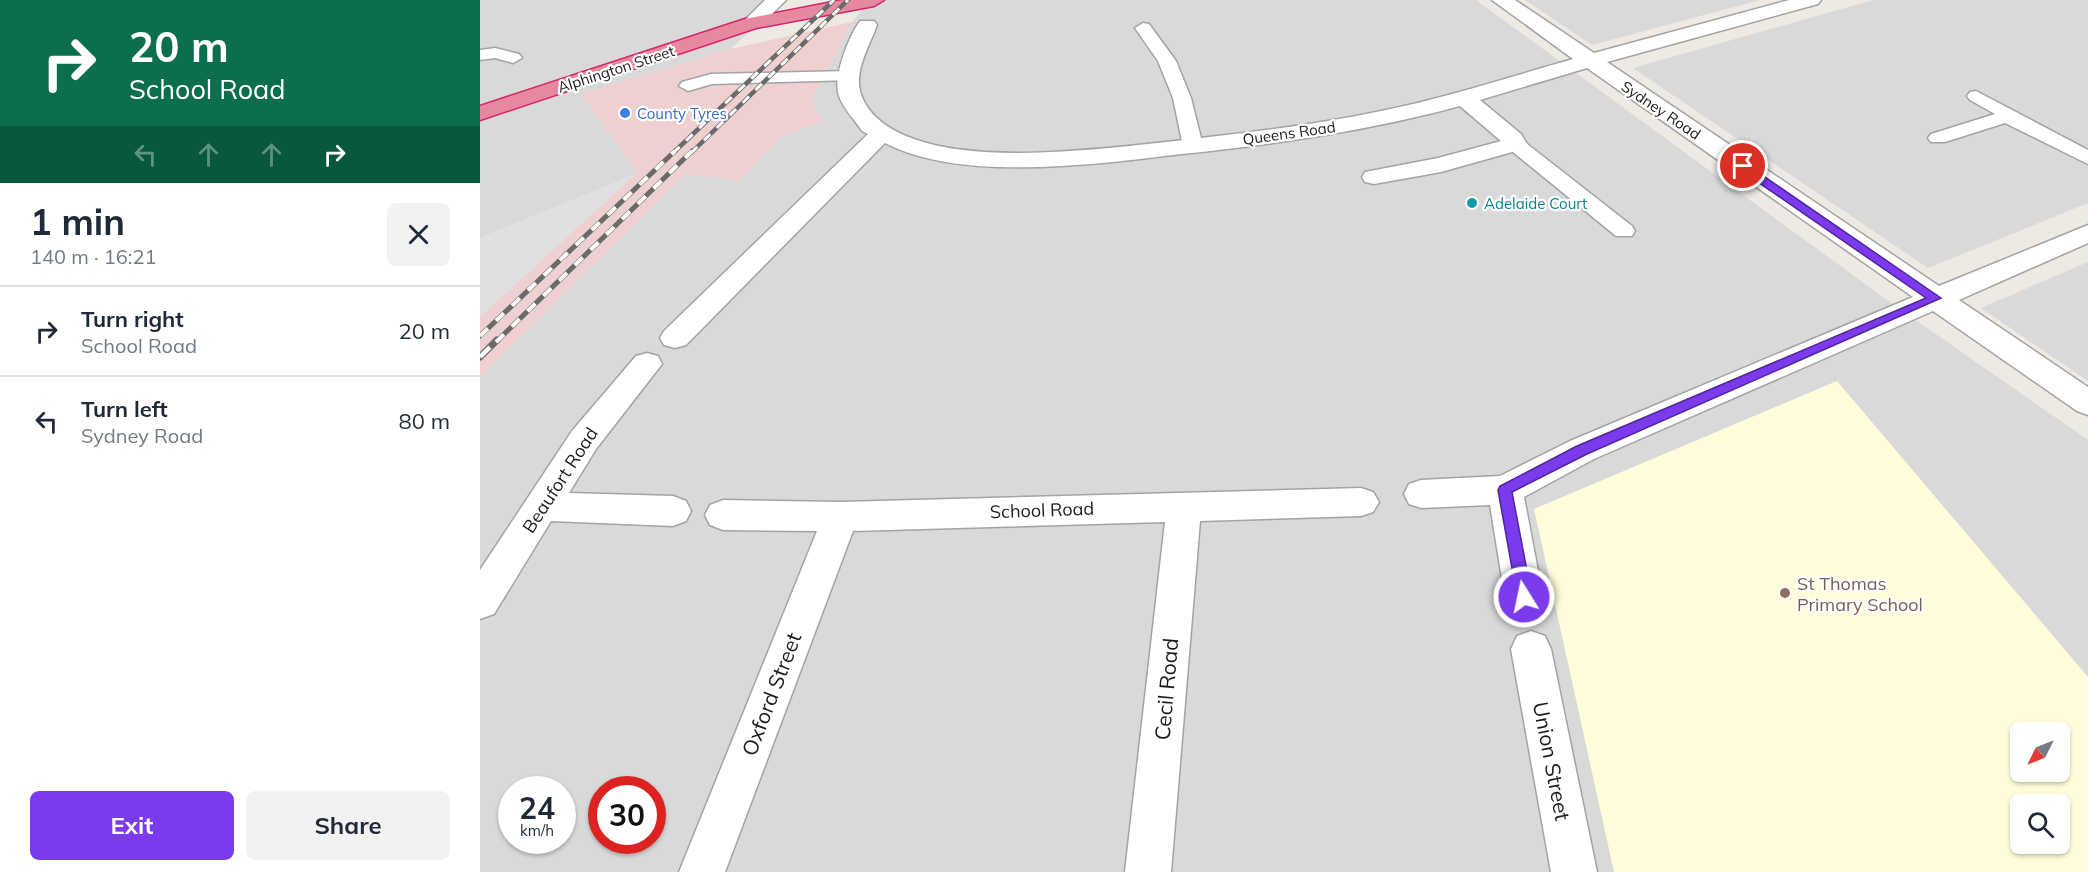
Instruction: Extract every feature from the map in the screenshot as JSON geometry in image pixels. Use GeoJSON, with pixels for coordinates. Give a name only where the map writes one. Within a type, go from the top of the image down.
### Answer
{"type":"FeatureCollection","features":[{"type":"Feature","properties":{"kind":"highway","name":"Alphington Street"},"geometry":{"type":"LineString","coordinates":[[480,113],[752,23],[874,0]]}},
{"type":"Feature","properties":{"kind":"street"},"geometry":{"type":"LineString","coordinates":[[752,23],[776,0]]}},
{"type":"Feature","properties":{"kind":"street","name":"Sydney Road"},"geometry":{"type":"LineString","coordinates":[[1502,0],[2088,404]]}},
{"type":"Feature","properties":{"kind":"street","name":"Queens Road"},"geometry":{"type":"LineString","coordinates":[[867,25],[849,76],[848,94],[855,111],[880,135],[913,147],[990,159],[1069,158],[1193,146],[1371,120],[1464,98],[1811,0]]}},
{"type":"Feature","properties":{"kind":"street"},"geometry":{"type":"LineString","coordinates":[[1374,177],[1441,165],[1515,144],[1513,139],[1464,98]]}},
{"type":"Feature","properties":{"kind":"street"},"geometry":{"type":"LineString","coordinates":[[675,338],[880,135]]}},
{"type":"Feature","properties":{"kind":"street"},"geometry":{"type":"LineString","coordinates":[[1421,494],[1505,490],[1582,450],[2088,233]]}},
{"type":"Feature","properties":{"kind":"street","name":"Beaufort Road"},"geometry":{"type":"LineString","coordinates":[[480,602],[544,506],[584,440],[647,364]]}},
{"type":"Feature","properties":{"kind":"street"},"geometry":{"type":"LineString","coordinates":[[1505,490],[1524,597]]}},
{"type":"Feature","properties":{"kind":"street","name":"School Road"},"geometry":{"type":"LineString","coordinates":[[723,515],[841,517],[1361,502]]}},
{"type":"Feature","properties":{"kind":"street"},"geometry":{"type":"LineString","coordinates":[[544,506],[673,511]]}},
{"type":"Feature","properties":{"kind":"street","name":"Cecil Road"},"geometry":{"type":"LineString","coordinates":[[1149,872],[1184,506]]}},
{"type":"Feature","properties":{"kind":"street","name":"Oxford Street"},"geometry":{"type":"LineString","coordinates":[[702,872],[841,517]]}},
{"type":"Feature","properties":{"kind":"street","name":"Union Street"},"geometry":{"type":"LineString","coordinates":[[1531,649],[1574,872]]}},
{"type":"Feature","properties":{"kind":"lane"},"geometry":{"type":"LineString","coordinates":[[1143,28],[1167,61],[1182,98],[1193,146]]}},
{"type":"Feature","properties":{"kind":"lane"},"geometry":{"type":"LineString","coordinates":[[480,55],[495,53],[513,58]]}},
{"type":"Feature","properties":{"kind":"lane"},"geometry":{"type":"LineString","coordinates":[[688,86],[711,79],[849,76]]}},
{"type":"Feature","properties":{"kind":"lane"},"geometry":{"type":"LineString","coordinates":[[1976,96],[2006,112],[2007,116],[2088,158]]}},
{"type":"Feature","properties":{"kind":"lane"},"geometry":{"type":"LineString","coordinates":[[1938,138],[2007,116]]}},
{"type":"Feature","properties":{"kind":"lane"},"geometry":{"type":"LineString","coordinates":[[1515,144],[1624,231]]}},
{"type":"Feature","properties":{"kind":"shaded area"},"geometry":{"type":"Polygon","coordinates":[[[480,0],[787,0],[730,49],[582,94],[637,173],[480,238],[480,0]]]}},
{"type":"Feature","properties":{"kind":"shaded area"},"geometry":{"type":"Polygon","coordinates":[[[870,0],[1476,0],[1887,300],[2088,440],[2088,872],[480,872],[480,378],[685,174],[739,180],[782,136],[823,121],[811,100],[852,22],[870,0]]]}},
{"type":"Feature","properties":{"kind":"shaded area"},"geometry":{"type":"Polygon","coordinates":[[[1525,0],[1760,0],[1592,45],[1525,0]]]}},
{"type":"Feature","properties":{"kind":"shaded area"},"geometry":{"type":"Polygon","coordinates":[[[1873,0],[2088,0],[2088,203],[1928,268],[1633,68],[1873,0]]]}},
{"type":"Feature","properties":{"kind":"shaded area"},"geometry":{"type":"Polygon","coordinates":[[[852,22],[811,100],[823,121],[782,136],[739,180],[685,174],[480,378],[480,238],[637,173],[581,94],[730,49],[852,22]]]}},
{"type":"Feature","properties":{"kind":"shaded area"},"geometry":{"type":"Polygon","coordinates":[[[637,173],[480,317],[480,238],[637,173]]]}},
{"type":"Feature","properties":{"kind":"shaded area"},"geometry":{"type":"Polygon","coordinates":[[[2088,262],[2088,381],[1981,308],[2088,262]]]}},
{"type":"Feature","properties":{"kind":"shaded area","name":"St Thomas Primary School"},"geometry":{"type":"Polygon","coordinates":[[[1837,381],[2088,677],[2088,872],[1614,872],[1534,509],[1837,381]]]}},
{"type":"Feature","properties":{"kind":"railway"},"geometry":{"type":"LineString","coordinates":[[673,153],[834,0]]}},
{"type":"Feature","properties":{"kind":"railway"},"geometry":{"type":"LineString","coordinates":[[691,153],[848,0]]}},
{"type":"Feature","properties":{"kind":"railway"},"geometry":{"type":"LineString","coordinates":[[480,336],[675,151]]}},
{"type":"Feature","properties":{"kind":"railway"},"geometry":{"type":"LineString","coordinates":[[496,342],[692,151]]}},
{"type":"Feature","properties":{"kind":"railway"},"geometry":{"type":"LineString","coordinates":[[480,357],[497,340]]}},
{"type":"Feature","properties":{"kind":"place","name":"County Tyres"},"geometry":{"type":"Point","coordinates":[625,113]}},
{"type":"Feature","properties":{"kind":"place","name":"Adelaide Court"},"geometry":{"type":"Point","coordinates":[1472,203]}},
{"type":"Feature","properties":{"kind":"place","name":"St Thomas Primary School"},"geometry":{"type":"Point","coordinates":[1785,593]}},
{"type":"Feature","properties":{"kind":"route"},"geometry":{"type":"LineString","coordinates":[[1524,597],[1505,490],[1582,450],[1935,298],[1743,166]]}}]}
